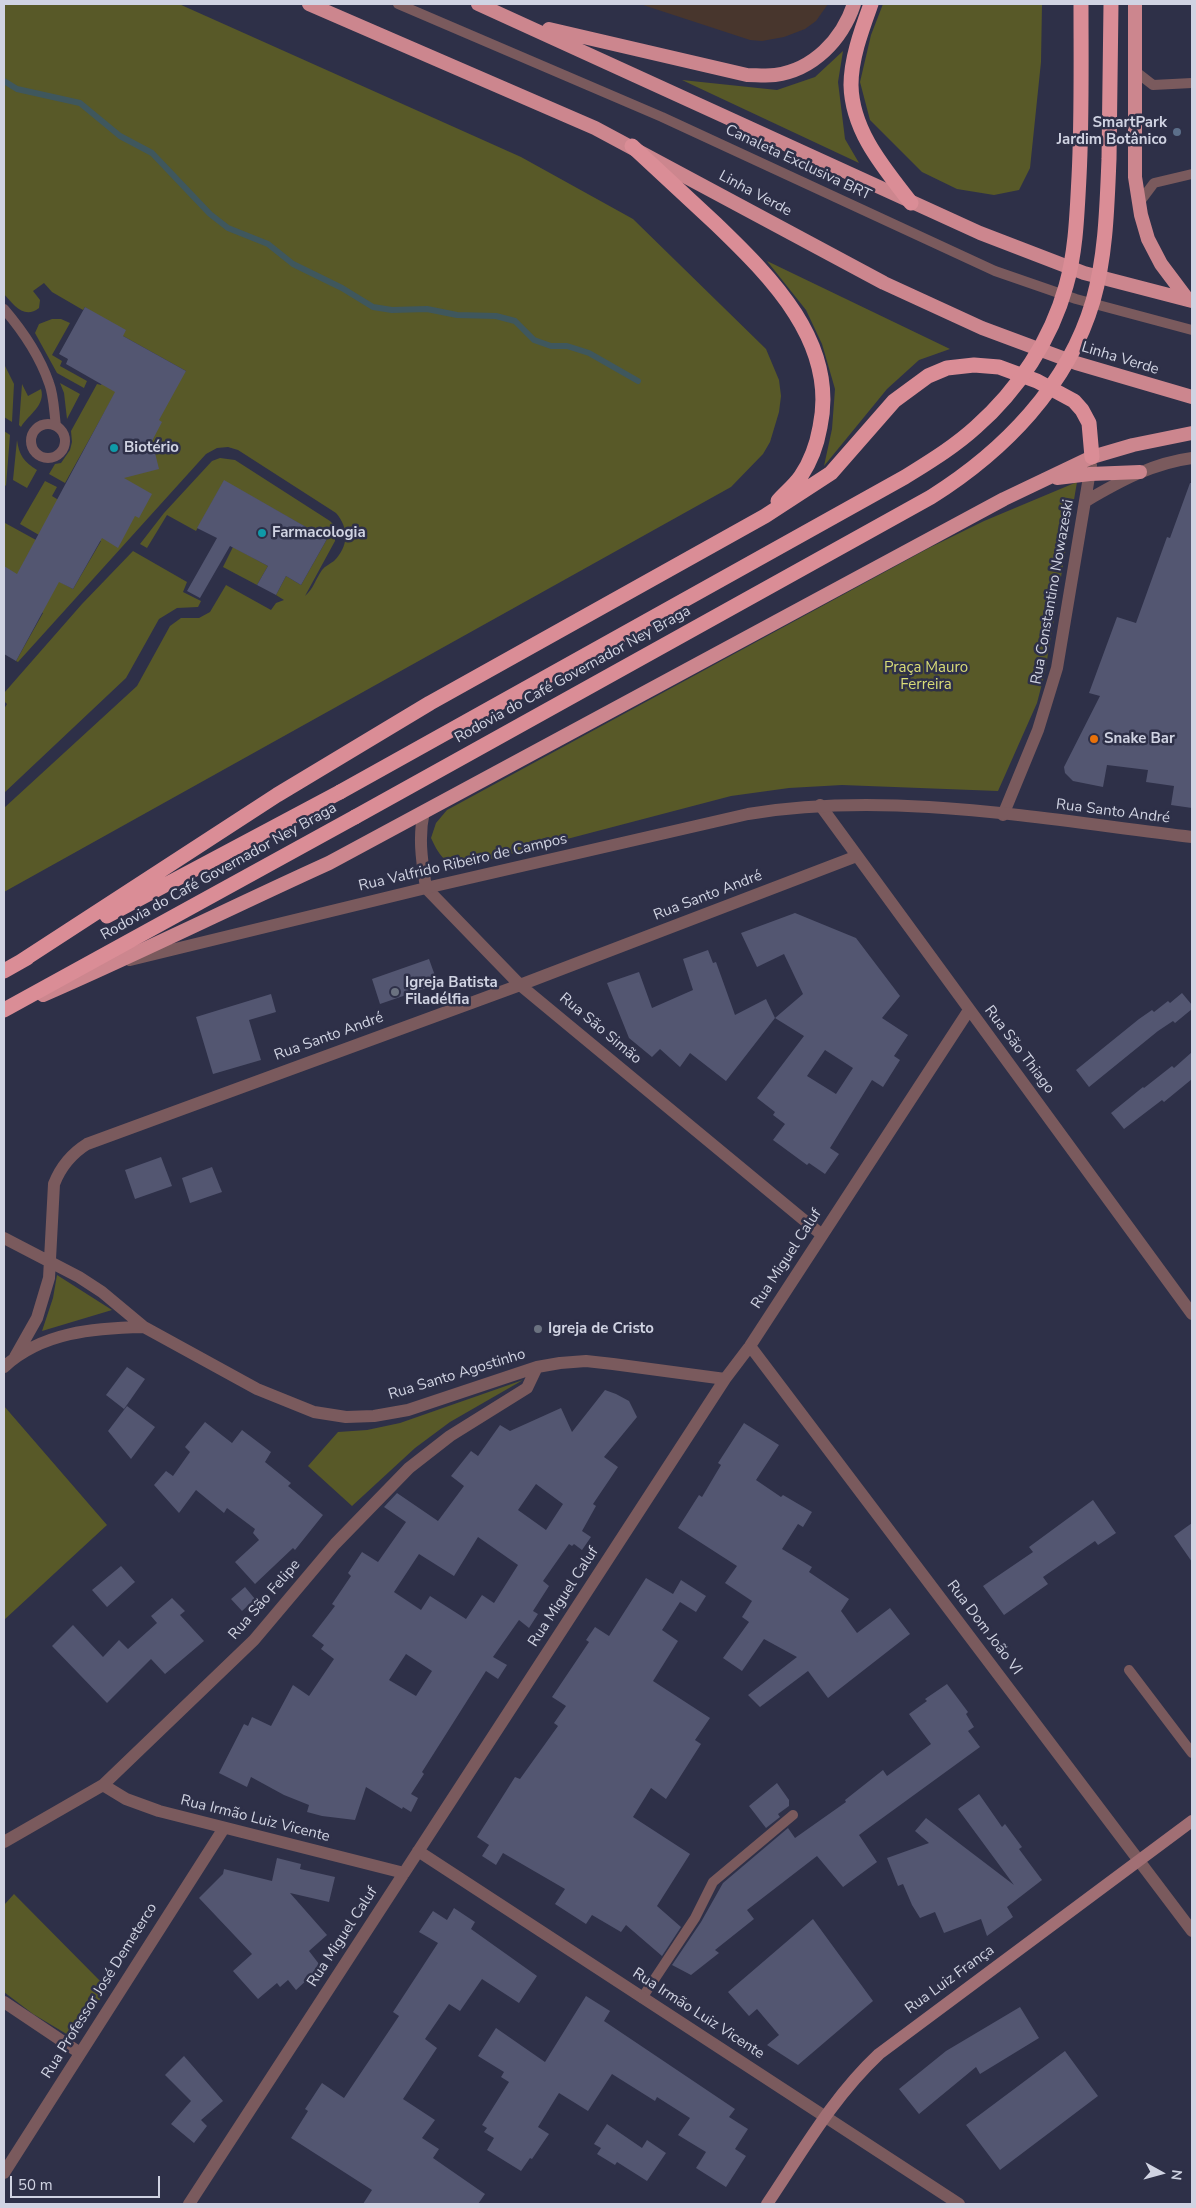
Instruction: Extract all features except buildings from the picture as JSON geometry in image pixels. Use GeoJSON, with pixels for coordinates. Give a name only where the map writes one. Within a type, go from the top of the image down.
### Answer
{"type":"FeatureCollection","features":[{"type":"Feature","properties":{"kind":"highway","name":"Linha Verde"},"geometry":{"type":"LineString","coordinates":[[308,4],[595,128],[632,146],[884,283],[982,328],[1076,363],[1192,397]]}},
{"type":"Feature","properties":{"kind":"highway"},"geometry":{"type":"LineString","coordinates":[[478,4],[911,203],[1034,255],[1076,270],[1138,288],[1190,300]]}},
{"type":"Feature","properties":{"kind":"highway"},"geometry":{"type":"LineString","coordinates":[[519,22],[748,75],[774,76],[797,70],[819,57],[837,37],[854,4]]}},
{"type":"Feature","properties":{"kind":"highway"},"geometry":{"type":"LineString","coordinates":[[871,4],[855,54],[851,86],[855,109],[864,135],[877,158],[911,203]]}},
{"type":"Feature","properties":{"kind":"highway","name":"Rodovia do Café Governador Ney Braga"},"geometry":{"type":"LineString","coordinates":[[4,972],[340,792],[905,477],[954,445],[998,405],[1033,361],[1050,328],[1066,287],[1072,261],[1078,195],[1081,4]]}},
{"type":"Feature","properties":{"kind":"highway","name":"Rodovia do Café Governador Ney Braga"},"geometry":{"type":"LineString","coordinates":[[4,1011],[948,486],[998,448],[1042,399],[1070,355],[1093,301],[1101,260],[1108,200],[1111,4]]}},
{"type":"Feature","properties":{"kind":"highway"},"geometry":{"type":"LineString","coordinates":[[1135,4],[1135,177],[1139,203],[1148,239],[1161,264],[1190,300]]}},
{"type":"Feature","properties":{"kind":"highway"},"geometry":{"type":"LineString","coordinates":[[632,146],[757,263],[788,301],[810,339],[820,369],[824,408],[816,446],[801,476],[765,516]]}},
{"type":"Feature","properties":{"kind":"highway"},"geometry":{"type":"LineString","coordinates":[[20,962],[277,795],[430,703],[765,516],[831,473],[894,401],[928,376],[948,368],[974,365],[999,366],[1037,381],[1074,401],[1082,410],[1089,423],[1092,457]]}},
{"type":"Feature","properties":{"kind":"highway"},"geometry":{"type":"LineString","coordinates":[[4,1011],[116,964],[241,903],[329,863],[926,539],[1044,479],[1092,457],[1132,445],[1192,433]]}},
{"type":"Feature","properties":{"kind":"highway"},"geometry":{"type":"LineString","coordinates":[[1044,479],[1090,474],[1140,472]]}},
{"type":"Feature","properties":{"kind":"main road","name":"Rua Luiz França"},"geometry":{"type":"LineString","coordinates":[[767,2204],[825,2117],[857,2074],[879,2054],[1192,1821]]}},
{"type":"Feature","properties":{"kind":"street","name":"Rua Constantino Nowazeski"},"geometry":{"type":"LineString","coordinates":[[1004,815],[1051,693],[1064,636],[1092,457]]}},
{"type":"Feature","properties":{"kind":"street"},"geometry":{"type":"LineString","coordinates":[[1086,501],[1140,472],[1165,463],[1192,458]]}},
{"type":"Feature","properties":{"kind":"street","name":"Rua Santo André"},"geometry":{"type":"LineString","coordinates":[[820,805],[941,809],[1192,837]]}},
{"type":"Feature","properties":{"kind":"street","name":"Rua São Thiago"},"geometry":{"type":"LineString","coordinates":[[820,805],[1192,1314]]}},
{"type":"Feature","properties":{"kind":"street","name":"Rua Valfrido Ribeiro de Campos"},"geometry":{"type":"LineString","coordinates":[[116,964],[426,888],[748,814],[820,805]]}},
{"type":"Feature","properties":{"kind":"street"},"geometry":{"type":"LineString","coordinates":[[424,812],[420,827],[420,846],[426,888]]}},
{"type":"Feature","properties":{"kind":"street","name":"Rua Santo André"},"geometry":{"type":"LineString","coordinates":[[15,1357],[37,1318],[44,1298],[51,1262],[54,1184],[58,1172],[76,1151],[87,1144],[520,984],[857,856]]}},
{"type":"Feature","properties":{"kind":"street","name":"Rua São Simão"},"geometry":{"type":"LineString","coordinates":[[426,888],[520,984],[822,1235]]}},
{"type":"Feature","properties":{"kind":"street","name":"Rua Miguel Caluf"},"geometry":{"type":"LineString","coordinates":[[189,2204],[725,1379],[750,1346],[969,1010]]}},
{"type":"Feature","properties":{"kind":"street","name":"Rua Santo Agostinho"},"geometry":{"type":"LineString","coordinates":[[4,1238],[51,1262],[102,1292],[144,1327],[257,1389],[314,1412],[346,1417],[374,1416],[408,1410],[537,1367],[586,1362],[725,1379]]}},
{"type":"Feature","properties":{"kind":"street"},"geometry":{"type":"LineString","coordinates":[[4,1367],[15,1357],[67,1334],[91,1329],[144,1327]]}},
{"type":"Feature","properties":{"kind":"street","name":"Rua Dom João VI"},"geometry":{"type":"LineString","coordinates":[[750,1346],[1192,1931]]}},
{"type":"Feature","properties":{"kind":"street","name":"Rua São Felipe"},"geometry":{"type":"LineString","coordinates":[[4,1842],[103,1785],[254,1640],[335,1544],[409,1468],[450,1436],[527,1388],[537,1367]]}},
{"type":"Feature","properties":{"kind":"street","name":"Rua Irmão Luiz Vicente"},"geometry":{"type":"LineString","coordinates":[[103,1785],[142,1806],[404,1873]]}},
{"type":"Feature","properties":{"kind":"street","name":"Rua Professor José Demeterco"},"geometry":{"type":"LineString","coordinates":[[4,2173],[224,1828]]}},
{"type":"Feature","properties":{"kind":"street","name":"Rua Irmão Luiz Vicente"},"geometry":{"type":"LineString","coordinates":[[418,1852],[959,2204]]}},
{"type":"Feature","properties":{"kind":"street"},"geometry":{"type":"LineString","coordinates":[[4,2002],[80,2053]]}},
{"type":"Feature","properties":{"kind":"lane","name":"Canaleta Exclusiva BRT"},"geometry":{"type":"LineString","coordinates":[[398,4],[679,124],[988,268],[1076,300],[1192,330]]}},
{"type":"Feature","properties":{"kind":"lane"},"geometry":{"type":"LineString","coordinates":[[1135,71],[1153,84],[1192,83]]}},
{"type":"Feature","properties":{"kind":"lane"},"geometry":{"type":"LineString","coordinates":[[1139,203],[1154,183],[1192,174]]}},
{"type":"Feature","properties":{"kind":"lane"},"geometry":{"type":"LineString","coordinates":[[4,309],[21,330],[44,370],[50,385],[56,426]]}},
{"type":"Feature","properties":{"kind":"lane"},"geometry":{"type":"LineString","coordinates":[[1130,1670],[1192,1753]]}},
{"type":"Feature","properties":{"kind":"lane"},"geometry":{"type":"LineString","coordinates":[[642,1998],[695,1918],[713,1882],[793,1815]]}},
{"type":"Feature","properties":{"kind":"shaded area"},"geometry":{"type":"Polygon","coordinates":[[[640,4],[828,4],[816,21],[805,29],[784,37],[762,41],[750,40],[640,4]]]}},
{"type":"Feature","properties":{"kind":"green space"},"geometry":{"type":"Polygon","coordinates":[[[4,4],[179,4],[521,157],[633,219],[766,349],[779,380],[781,396],[779,412],[770,442],[763,454],[731,487],[4,892],[4,808],[137,686],[170,626],[181,618],[199,618],[210,612],[226,585],[271,610],[276,603],[284,600],[276,595],[286,576],[301,585],[327,539],[224,481],[196,531],[167,515],[147,548],[140,544],[164,513],[212,461],[220,458],[235,460],[335,526],[335,541],[305,596],[322,570],[339,555],[346,537],[343,525],[336,513],[238,450],[228,447],[217,448],[206,454],[18,662],[16,661],[43,613],[4,591],[5,523],[36,540],[24,562],[73,589],[101,541],[51,513],[39,535],[20,524],[45,481],[57,487],[52,496],[65,504],[138,450],[159,420],[130,404],[186,371],[123,336],[85,307],[83,310],[52,292],[44,283],[33,291],[40,300],[39,308],[34,311],[28,312],[19,309],[4,294],[4,4]]]}},
{"type":"Feature","properties":{"kind":"green space"},"geometry":{"type":"Polygon","coordinates":[[[883,4],[1042,4],[1041,62],[1030,168],[1019,190],[994,195],[957,189],[922,172],[870,120],[860,82],[871,35],[883,4]]]}},
{"type":"Feature","properties":{"kind":"green space"},"geometry":{"type":"Polygon","coordinates":[[[843,51],[838,82],[845,139],[859,163],[682,80],[777,90],[815,77],[843,51]]]}},
{"type":"Feature","properties":{"kind":"green space"},"geometry":{"type":"Polygon","coordinates":[[[767,261],[950,349],[919,360],[887,389],[824,466],[832,429],[835,389],[822,344],[806,310],[767,261]]]}},
{"type":"Feature","properties":{"kind":"green space"},"geometry":{"type":"Polygon","coordinates":[[[52,319],[61,319],[70,323],[52,355],[62,361],[60,366],[87,381],[84,388],[57,373],[35,333],[39,324],[52,319]]]}},
{"type":"Feature","properties":{"kind":"green space"},"geometry":{"type":"Polygon","coordinates":[[[4,364],[14,384],[12,422],[4,417],[4,364]]]}},
{"type":"Feature","properties":{"kind":"green space"},"geometry":{"type":"Polygon","coordinates":[[[105,378],[119,386],[65,483],[49,474],[55,464],[61,463],[70,450],[72,442],[71,431],[97,384],[101,385],[105,378]]]}},
{"type":"Feature","properties":{"kind":"green space"},"geometry":{"type":"Polygon","coordinates":[[[60,383],[80,394],[67,419],[64,393],[60,383]]]}},
{"type":"Feature","properties":{"kind":"green space"},"geometry":{"type":"Polygon","coordinates":[[[22,384],[28,396],[41,389],[42,395],[39,405],[21,427],[19,425],[22,384]]]}},
{"type":"Feature","properties":{"kind":"green space"},"geometry":{"type":"Polygon","coordinates":[[[4,431],[10,435],[6,486],[4,484],[4,431]]]}},
{"type":"Feature","properties":{"kind":"green space"},"geometry":{"type":"Polygon","coordinates":[[[17,440],[23,458],[37,470],[27,488],[13,480],[17,440]]]}},
{"type":"Feature","properties":{"kind":"green space","name":"Praça Mauro Ferreira"},"geometry":{"type":"Polygon","coordinates":[[[1077,482],[1045,672],[1037,703],[998,791],[842,785],[789,788],[731,796],[464,866],[447,861],[437,849],[431,838],[436,823],[447,810],[929,548],[984,521],[1077,482]]]}},
{"type":"Feature","properties":{"kind":"green space"},"geometry":{"type":"Polygon","coordinates":[[[233,547],[268,566],[257,585],[223,567],[233,547]]]}},
{"type":"Feature","properties":{"kind":"green space"},"geometry":{"type":"Polygon","coordinates":[[[133,551],[187,582],[183,592],[201,601],[198,607],[177,608],[159,619],[126,678],[4,793],[4,709],[7,704],[4,701],[4,693],[82,604],[133,551]]]}},
{"type":"Feature","properties":{"kind":"green space"},"geometry":{"type":"Polygon","coordinates":[[[57,1275],[112,1310],[42,1331],[53,1298],[57,1275]]]}},
{"type":"Feature","properties":{"kind":"green space"},"geometry":{"type":"Polygon","coordinates":[[[523,1380],[450,1422],[415,1448],[352,1506],[308,1466],[338,1432],[367,1430],[400,1423],[523,1380]]]}},
{"type":"Feature","properties":{"kind":"green space"},"geometry":{"type":"Polygon","coordinates":[[[4,1406],[107,1525],[4,1620],[4,1406]]]}},
{"type":"Feature","properties":{"kind":"green space"},"geometry":{"type":"Polygon","coordinates":[[[14,1894],[107,1988],[75,2039],[33,2014],[4,1992],[4,1905],[14,1894]]]}},
{"type":"Feature","properties":{"kind":"waterway"},"geometry":{"type":"LineString","coordinates":[[4,81],[17,89],[80,103],[120,136],[152,153],[210,214],[228,228],[268,244],[293,264],[342,288],[373,307],[392,310],[427,309],[457,315],[496,316],[515,321],[534,340],[551,346],[567,346],[589,353],[638,381]]}},
{"type":"Feature","properties":{"kind":"place","name":"SmartPark Jardim Botânico"},"geometry":{"type":"Point","coordinates":[1177,132]}},
{"type":"Feature","properties":{"kind":"place","name":"Biotério"},"geometry":{"type":"Point","coordinates":[114,448]}},
{"type":"Feature","properties":{"kind":"place","name":"Farmacologia"},"geometry":{"type":"Point","coordinates":[262,533]}},
{"type":"Feature","properties":{"kind":"place","name":"Snake Bar"},"geometry":{"type":"Point","coordinates":[1094,739]}},
{"type":"Feature","properties":{"kind":"place","name":"Igreja Batista Filadélfia"},"geometry":{"type":"Point","coordinates":[395,992]}},
{"type":"Feature","properties":{"kind":"place","name":"Igreja de Cristo"},"geometry":{"type":"Point","coordinates":[538,1329]}}]}
